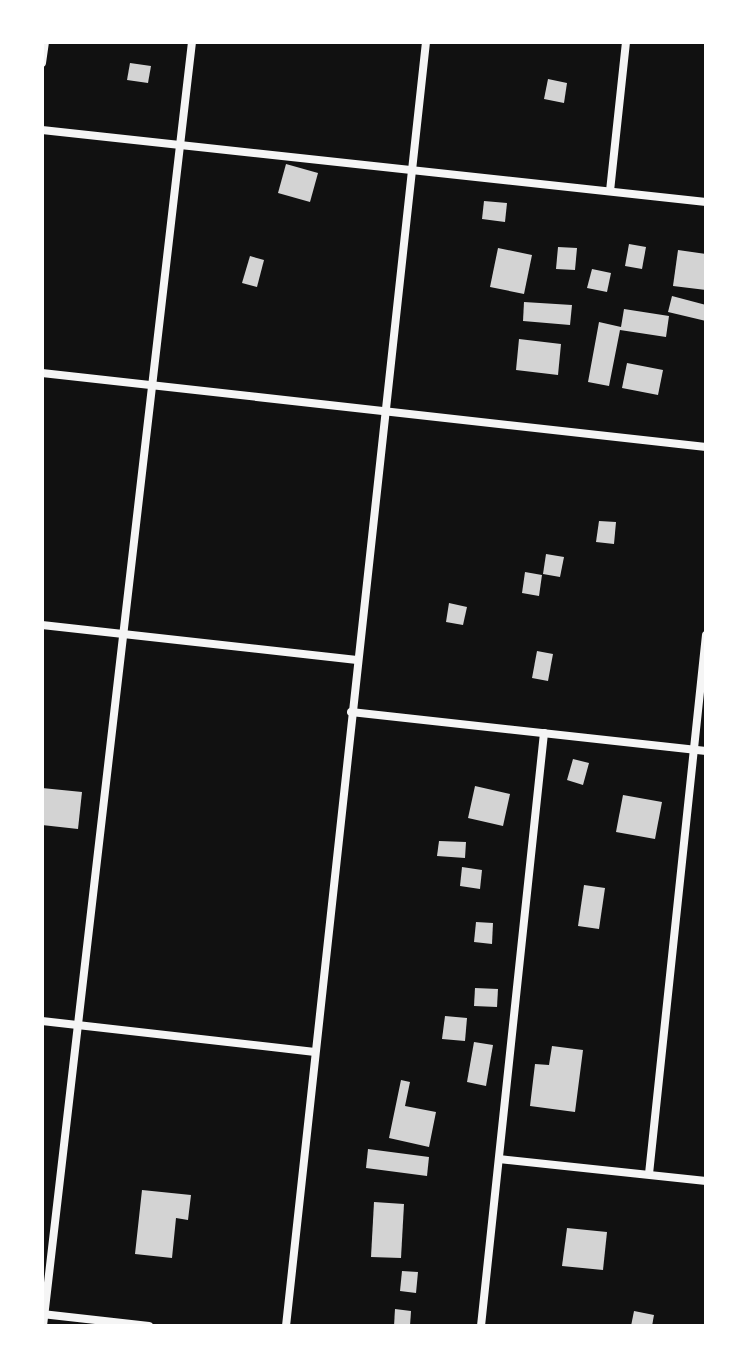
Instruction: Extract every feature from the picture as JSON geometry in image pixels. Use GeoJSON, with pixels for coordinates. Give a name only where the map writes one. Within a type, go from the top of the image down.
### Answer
{"type":"FeatureCollection","features":[{"type":"Feature","properties":{"kind":"street"},"geometry":{"type":"LineString","coordinates":[[42,63],[45,42]]}},
{"type":"Feature","properties":{"kind":"street"},"geometry":{"type":"LineString","coordinates":[[43,1326],[192,42]]}},
{"type":"Feature","properties":{"kind":"street"},"geometry":{"type":"LineString","coordinates":[[286,1326],[426,42]]}},
{"type":"Feature","properties":{"kind":"street"},"geometry":{"type":"LineString","coordinates":[[610,191],[626,42]]}},
{"type":"Feature","properties":{"kind":"street"},"geometry":{"type":"LineString","coordinates":[[42,130],[706,202]]}},
{"type":"Feature","properties":{"kind":"street"},"geometry":{"type":"LineString","coordinates":[[42,373],[706,447]]}},
{"type":"Feature","properties":{"kind":"street"},"geometry":{"type":"LineString","coordinates":[[42,625],[357,660]]}},
{"type":"Feature","properties":{"kind":"street"},"geometry":{"type":"LineString","coordinates":[[649,1174],[706,635]]}},
{"type":"Feature","properties":{"kind":"street"},"geometry":{"type":"LineString","coordinates":[[351,712],[706,751]]}},
{"type":"Feature","properties":{"kind":"street"},"geometry":{"type":"LineString","coordinates":[[481,1326],[544,733]]}},
{"type":"Feature","properties":{"kind":"street"},"geometry":{"type":"LineString","coordinates":[[42,1021],[315,1052]]}},
{"type":"Feature","properties":{"kind":"street"},"geometry":{"type":"LineString","coordinates":[[499,1159],[706,1181]]}},
{"type":"Feature","properties":{"kind":"street"},"geometry":{"type":"LineString","coordinates":[[43,1315],[149,1326]]}},
{"type":"Feature","properties":{"kind":"building"},"geometry":{"type":"Polygon","coordinates":[[[130,63],[151,66],[148,83],[127,80],[130,63]]]}},
{"type":"Feature","properties":{"kind":"building"},"geometry":{"type":"Polygon","coordinates":[[[548,79],[567,83],[564,103],[544,99],[548,79]]]}},
{"type":"Feature","properties":{"kind":"building"},"geometry":{"type":"Polygon","coordinates":[[[286,164],[318,173],[310,202],[278,193],[286,164]]]}},
{"type":"Feature","properties":{"kind":"building"},"geometry":{"type":"Polygon","coordinates":[[[484,201],[507,203],[505,222],[482,219],[484,201]]]}},
{"type":"Feature","properties":{"kind":"building"},"geometry":{"type":"Polygon","coordinates":[[[629,244],[646,247],[642,269],[625,266],[629,244]]]}},
{"type":"Feature","properties":{"kind":"building"},"geometry":{"type":"Polygon","coordinates":[[[558,247],[577,248],[575,270],[556,269],[558,247]]]}},
{"type":"Feature","properties":{"kind":"building"},"geometry":{"type":"Polygon","coordinates":[[[498,248],[532,255],[524,294],[490,287],[498,248]]]}},
{"type":"Feature","properties":{"kind":"building"},"geometry":{"type":"Polygon","coordinates":[[[678,250],[706,254],[706,290],[673,286],[678,250]]]}},
{"type":"Feature","properties":{"kind":"building"},"geometry":{"type":"Polygon","coordinates":[[[250,256],[264,260],[257,287],[242,283],[250,256]]]}},
{"type":"Feature","properties":{"kind":"building"},"geometry":{"type":"Polygon","coordinates":[[[592,269],[611,273],[607,292],[587,288],[592,269]]]}},
{"type":"Feature","properties":{"kind":"building"},"geometry":{"type":"Polygon","coordinates":[[[672,296],[706,305],[706,321],[668,312],[672,296]]]}},
{"type":"Feature","properties":{"kind":"building"},"geometry":{"type":"Polygon","coordinates":[[[524,302],[572,305],[570,325],[523,321],[524,302]]]}},
{"type":"Feature","properties":{"kind":"building"},"geometry":{"type":"Polygon","coordinates":[[[624,309],[669,316],[666,337],[620,330],[609,386],[588,382],[599,322],[621,327],[624,309]]]}},
{"type":"Feature","properties":{"kind":"building"},"geometry":{"type":"Polygon","coordinates":[[[519,339],[561,344],[558,375],[516,370],[519,339]]]}},
{"type":"Feature","properties":{"kind":"building"},"geometry":{"type":"Polygon","coordinates":[[[627,363],[663,370],[658,395],[622,388],[627,363]]]}},
{"type":"Feature","properties":{"kind":"building"},"geometry":{"type":"Polygon","coordinates":[[[599,521],[616,522],[614,544],[596,542],[599,521]]]}},
{"type":"Feature","properties":{"kind":"building"},"geometry":{"type":"Polygon","coordinates":[[[546,554],[564,557],[560,577],[543,574],[546,554]]]}},
{"type":"Feature","properties":{"kind":"building"},"geometry":{"type":"Polygon","coordinates":[[[525,572],[542,575],[539,596],[522,593],[525,572]]]}},
{"type":"Feature","properties":{"kind":"building"},"geometry":{"type":"Polygon","coordinates":[[[449,603],[467,607],[463,625],[446,622],[449,603]]]}},
{"type":"Feature","properties":{"kind":"building"},"geometry":{"type":"Polygon","coordinates":[[[537,651],[553,654],[548,681],[532,678],[537,651]]]}},
{"type":"Feature","properties":{"kind":"building"},"geometry":{"type":"Polygon","coordinates":[[[573,759],[589,763],[583,785],[567,780],[573,759]]]}},
{"type":"Feature","properties":{"kind":"building"},"geometry":{"type":"Polygon","coordinates":[[[475,786],[510,794],[503,826],[468,818],[475,786]]]}},
{"type":"Feature","properties":{"kind":"building"},"geometry":{"type":"Polygon","coordinates":[[[42,788],[82,792],[78,829],[42,825],[42,788]]]}},
{"type":"Feature","properties":{"kind":"building"},"geometry":{"type":"Polygon","coordinates":[[[623,795],[662,802],[655,839],[616,832],[623,795]]]}},
{"type":"Feature","properties":{"kind":"building"},"geometry":{"type":"Polygon","coordinates":[[[439,841],[466,842],[465,858],[437,856],[439,841]]]}},
{"type":"Feature","properties":{"kind":"building"},"geometry":{"type":"Polygon","coordinates":[[[462,867],[482,870],[480,889],[460,886],[462,867]]]}},
{"type":"Feature","properties":{"kind":"building"},"geometry":{"type":"Polygon","coordinates":[[[584,885],[605,888],[599,929],[578,926],[584,885]]]}},
{"type":"Feature","properties":{"kind":"building"},"geometry":{"type":"Polygon","coordinates":[[[476,922],[493,923],[492,944],[474,942],[476,922]]]}},
{"type":"Feature","properties":{"kind":"building"},"geometry":{"type":"Polygon","coordinates":[[[475,988],[498,989],[497,1007],[474,1006],[475,988]]]}},
{"type":"Feature","properties":{"kind":"building"},"geometry":{"type":"Polygon","coordinates":[[[445,1016],[467,1018],[465,1041],[442,1039],[445,1016]]]}},
{"type":"Feature","properties":{"kind":"building"},"geometry":{"type":"Polygon","coordinates":[[[474,1042],[493,1045],[486,1086],[467,1082],[474,1042]]]}},
{"type":"Feature","properties":{"kind":"building"},"geometry":{"type":"Polygon","coordinates":[[[552,1046],[583,1050],[575,1112],[530,1106],[535,1064],[549,1065],[552,1046]]]}},
{"type":"Feature","properties":{"kind":"building"},"geometry":{"type":"Polygon","coordinates":[[[401,1080],[410,1082],[405,1106],[436,1112],[429,1147],[389,1138],[401,1080]]]}},
{"type":"Feature","properties":{"kind":"building"},"geometry":{"type":"Polygon","coordinates":[[[368,1149],[429,1157],[427,1176],[366,1168],[368,1149]]]}},
{"type":"Feature","properties":{"kind":"building"},"geometry":{"type":"Polygon","coordinates":[[[142,1190],[191,1195],[188,1220],[176,1218],[172,1258],[135,1254],[142,1190]]]}},
{"type":"Feature","properties":{"kind":"building"},"geometry":{"type":"Polygon","coordinates":[[[374,1202],[404,1204],[401,1258],[371,1257],[374,1202]]]}},
{"type":"Feature","properties":{"kind":"building"},"geometry":{"type":"Polygon","coordinates":[[[567,1228],[607,1232],[603,1270],[562,1266],[567,1228]]]}},
{"type":"Feature","properties":{"kind":"building"},"geometry":{"type":"Polygon","coordinates":[[[402,1271],[418,1272],[416,1293],[400,1291],[402,1271]]]}},
{"type":"Feature","properties":{"kind":"building"},"geometry":{"type":"Polygon","coordinates":[[[395,1309],[411,1311],[410,1326],[394,1326],[395,1309]]]}},
{"type":"Feature","properties":{"kind":"building"},"geometry":{"type":"Polygon","coordinates":[[[634,1311],[654,1315],[652,1326],[631,1326],[634,1311]]]}}]}
